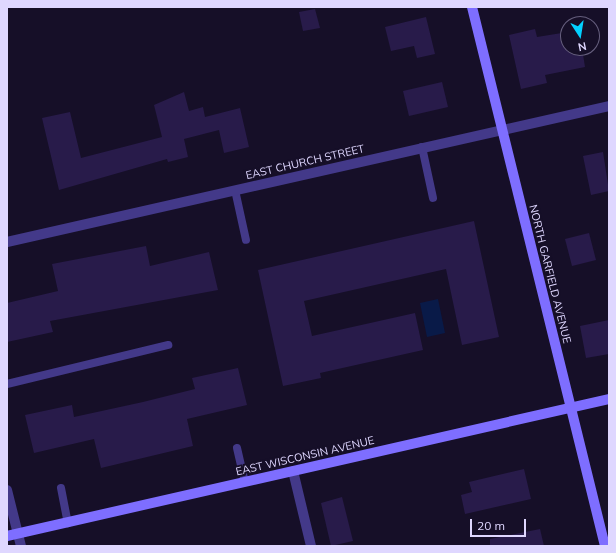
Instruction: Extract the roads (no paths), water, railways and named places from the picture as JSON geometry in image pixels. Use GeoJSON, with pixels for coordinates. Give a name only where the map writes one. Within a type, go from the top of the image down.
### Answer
{"type":"FeatureCollection","features":[{"type":"Feature","properties":{"kind":"street","name":"NORTH GARFIELD AVENUE"},"geometry":{"type":"LineString","coordinates":[[472,7],[605,546]]}},
{"type":"Feature","properties":{"kind":"street","name":"EAST CHURCH STREET"},"geometry":{"type":"LineString","coordinates":[[7,242],[422,147],[609,106]]}},
{"type":"Feature","properties":{"kind":"street","name":"EAST WISCONSIN AVENUE"},"geometry":{"type":"LineString","coordinates":[[7,536],[609,399]]}},
{"type":"Feature","properties":{"kind":"street"},"geometry":{"type":"LineString","coordinates":[[293,471],[311,546]]}},
{"type":"Feature","properties":{"kind":"street"},"geometry":{"type":"LineString","coordinates":[[7,490],[21,546]]}},
{"type":"Feature","properties":{"kind":"lane"},"geometry":{"type":"LineString","coordinates":[[422,147],[433,198]]}},
{"type":"Feature","properties":{"kind":"lane"},"geometry":{"type":"LineString","coordinates":[[235,190],[246,240]]}},
{"type":"Feature","properties":{"kind":"lane"},"geometry":{"type":"LineString","coordinates":[[7,384],[168,345]]}},
{"type":"Feature","properties":{"kind":"lane"},"geometry":{"type":"LineString","coordinates":[[237,448],[244,482]]}},
{"type":"Feature","properties":{"kind":"lane"},"geometry":{"type":"LineString","coordinates":[[61,488],[68,522]]}},
{"type":"Feature","properties":{"kind":"water"},"geometry":{"type":"Polygon","coordinates":[[[438,299],[445,333],[427,337],[420,303],[438,299]]]}}]}
